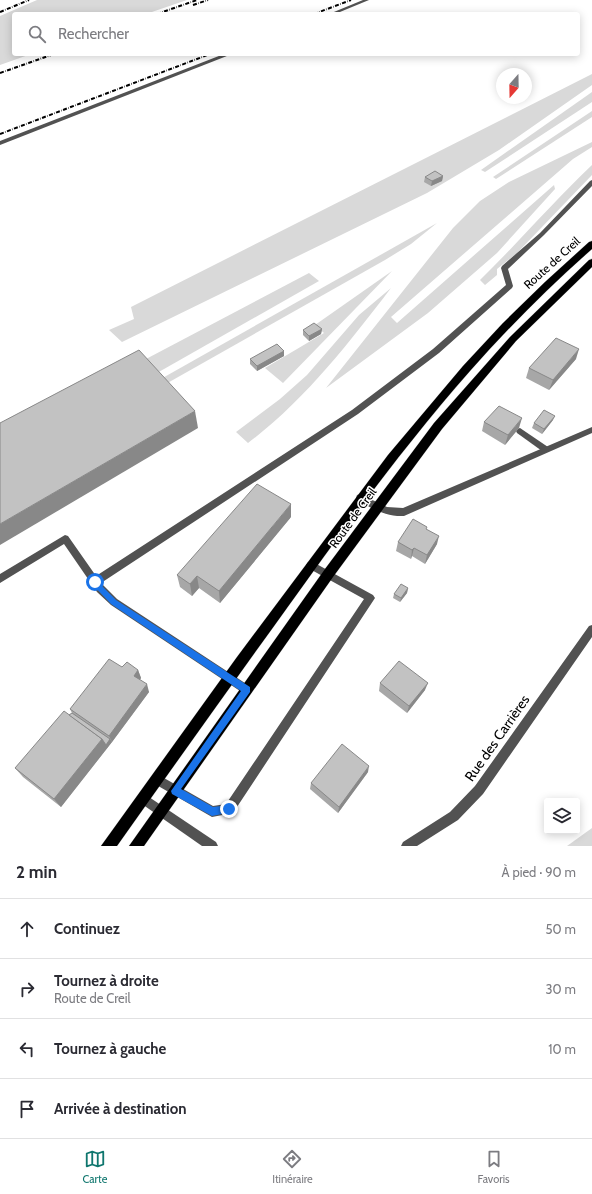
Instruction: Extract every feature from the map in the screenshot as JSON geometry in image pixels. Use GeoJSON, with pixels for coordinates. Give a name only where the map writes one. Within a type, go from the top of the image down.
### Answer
{"type":"FeatureCollection","features":[{"type":"Feature","properties":{"kind":"main road","name":"Route de Creil"},"geometry":{"type":"LineString","coordinates":[[108,846],[360,498],[412,431],[491,340],[552,279],[592,244]]}},
{"type":"Feature","properties":{"kind":"main road","name":"Route de Creil"},"geometry":{"type":"LineString","coordinates":[[136,846],[329,573],[423,445],[468,389],[548,304],[592,262]]}},
{"type":"Feature","properties":{"kind":"street"},"geometry":{"type":"LineString","coordinates":[[336,12],[367,0]]}},
{"type":"Feature","properties":{"kind":"street"},"geometry":{"type":"LineString","coordinates":[[0,143],[224,56]]}},
{"type":"Feature","properties":{"kind":"street"},"geometry":{"type":"LineString","coordinates":[[95,582],[355,412],[436,351],[510,286],[504,268],[542,234],[592,182]]}},
{"type":"Feature","properties":{"kind":"street"},"geometry":{"type":"LineString","coordinates":[[360,498],[396,514],[404,512],[592,430]]}},
{"type":"Feature","properties":{"kind":"street"},"geometry":{"type":"LineString","coordinates":[[520,431],[546,449]]}},
{"type":"Feature","properties":{"kind":"street"},"geometry":{"type":"LineString","coordinates":[[0,579],[65,539],[95,582],[114,602],[247,690]]}},
{"type":"Feature","properties":{"kind":"street"},"geometry":{"type":"LineString","coordinates":[[158,777],[175,791],[212,812],[229,809],[370,598],[329,573],[311,565]]}},
{"type":"Feature","properties":{"kind":"street","name":"Rue des Carrières"},"geometry":{"type":"LineString","coordinates":[[407,846],[454,816],[479,790],[592,629]]}},
{"type":"Feature","properties":{"kind":"street"},"geometry":{"type":"LineString","coordinates":[[143,798],[212,846]]}},
{"type":"Feature","properties":{"kind":"shaded area"},"geometry":{"type":"Polygon","coordinates":[[[37,0],[187,0],[152,12],[12,12],[12,56],[25,56],[0,65],[0,16],[37,0]]]}},
{"type":"Feature","properties":{"kind":"shaded area"},"geometry":{"type":"Polygon","coordinates":[[[592,74],[592,85],[499,150],[427,193],[122,342],[109,330],[134,319],[131,307],[592,74]]]}},
{"type":"Feature","properties":{"kind":"shaded area"},"geometry":{"type":"Polygon","coordinates":[[[592,92],[592,102],[485,172],[481,170],[592,92]]]}},
{"type":"Feature","properties":{"kind":"shaded area"},"geometry":{"type":"Polygon","coordinates":[[[592,111],[592,117],[496,179],[493,177],[592,111]]]}},
{"type":"Feature","properties":{"kind":"shaded area"},"geometry":{"type":"Polygon","coordinates":[[[592,142],[592,147],[573,159],[391,317],[397,323],[554,185],[555,189],[497,253],[428,313],[326,388],[453,228],[480,201],[509,182],[592,142]]]}},
{"type":"Feature","properties":{"kind":"shaded area"},"geometry":{"type":"Polygon","coordinates":[[[592,165],[592,175],[517,253],[497,269],[497,275],[485,285],[480,280],[563,193],[592,165]]]}},
{"type":"Feature","properties":{"kind":"shaded area"},"geometry":{"type":"Polygon","coordinates":[[[437,223],[411,244],[385,260],[164,385],[159,380],[437,223]]]}},
{"type":"Feature","properties":{"kind":"shaded area"},"geometry":{"type":"Polygon","coordinates":[[[392,271],[283,383],[265,368],[324,333],[315,325],[392,271]]]}},
{"type":"Feature","properties":{"kind":"shaded area"},"geometry":{"type":"Polygon","coordinates":[[[309,273],[319,281],[157,373],[146,359],[309,273]]]}},
{"type":"Feature","properties":{"kind":"shaded area"},"geometry":{"type":"Polygon","coordinates":[[[391,288],[359,330],[325,370],[288,409],[248,443],[236,432],[280,399],[307,375],[359,315],[391,288]]]}},
{"type":"Feature","properties":{"kind":"shaded area"},"geometry":{"type":"Polygon","coordinates":[[[592,828],[592,846],[567,846],[592,828]]]}},
{"type":"Feature","properties":{"kind":"building"},"geometry":{"type":"Polygon","coordinates":[[[435,171],[443,176],[432,181],[425,177],[435,171]]]}},
{"type":"Feature","properties":{"kind":"building"},"geometry":{"type":"Polygon","coordinates":[[[314,323],[322,329],[309,336],[303,330],[314,323]]]}},
{"type":"Feature","properties":{"kind":"building"},"geometry":{"type":"Polygon","coordinates":[[[556,338],[579,349],[553,380],[529,368],[556,338]]]}},
{"type":"Feature","properties":{"kind":"building"},"geometry":{"type":"Polygon","coordinates":[[[277,344],[284,351],[257,366],[250,359],[277,344]]]}},
{"type":"Feature","properties":{"kind":"building"},"geometry":{"type":"Polygon","coordinates":[[[139,350],[195,411],[0,524],[0,423],[139,350]]]}},
{"type":"Feature","properties":{"kind":"building"},"geometry":{"type":"Polygon","coordinates":[[[499,406],[522,418],[508,435],[484,422],[499,406]]]}},
{"type":"Feature","properties":{"kind":"building"},"geometry":{"type":"Polygon","coordinates":[[[544,410],[555,416],[544,429],[534,423],[544,410]]]}},
{"type":"Feature","properties":{"kind":"building"},"geometry":{"type":"Polygon","coordinates":[[[257,484],[291,504],[219,591],[197,576],[190,584],[177,575],[257,484]]]}},
{"type":"Feature","properties":{"kind":"building"},"geometry":{"type":"Polygon","coordinates":[[[413,519],[427,527],[426,529],[439,536],[427,555],[414,548],[412,550],[398,542],[413,519]]]}},
{"type":"Feature","properties":{"kind":"building"},"geometry":{"type":"Polygon","coordinates":[[[401,584],[408,588],[401,598],[394,594],[401,584]]]}},
{"type":"Feature","properties":{"kind":"building"},"geometry":{"type":"Polygon","coordinates":[[[109,659],[122,667],[127,662],[138,670],[134,676],[147,684],[109,736],[70,709],[109,659]]]}},
{"type":"Feature","properties":{"kind":"building"},"geometry":{"type":"Polygon","coordinates":[[[399,661],[428,683],[409,706],[380,683],[399,661]]]}},
{"type":"Feature","properties":{"kind":"building"},"geometry":{"type":"Polygon","coordinates":[[[64,711],[102,739],[54,799],[15,768],[64,711]]]}},
{"type":"Feature","properties":{"kind":"building"},"geometry":{"type":"Polygon","coordinates":[[[72,713],[110,739],[106,745],[102,739],[69,715],[72,713]]]}},
{"type":"Feature","properties":{"kind":"building"},"geometry":{"type":"Polygon","coordinates":[[[342,744],[369,766],[339,807],[311,783],[342,744]]]}},
{"type":"Feature","properties":{"kind":"railway"},"geometry":{"type":"LineString","coordinates":[[0,12],[29,0]]}},
{"type":"Feature","properties":{"kind":"railway"},"geometry":{"type":"LineString","coordinates":[[163,12],[197,0]]}},
{"type":"Feature","properties":{"kind":"railway"},"geometry":{"type":"LineString","coordinates":[[193,5],[208,0]]}},
{"type":"Feature","properties":{"kind":"railway"},"geometry":{"type":"LineString","coordinates":[[319,12],[351,0]]}},
{"type":"Feature","properties":{"kind":"railway"},"geometry":{"type":"LineString","coordinates":[[0,73],[48,56]]}},
{"type":"Feature","properties":{"kind":"railway"},"geometry":{"type":"LineString","coordinates":[[0,134],[205,56]]}},
{"type":"Feature","properties":{"kind":"route"},"geometry":{"type":"LineString","coordinates":[[95,582],[100,590],[114,602],[247,690],[175,791],[212,812],[229,809]]}}]}
